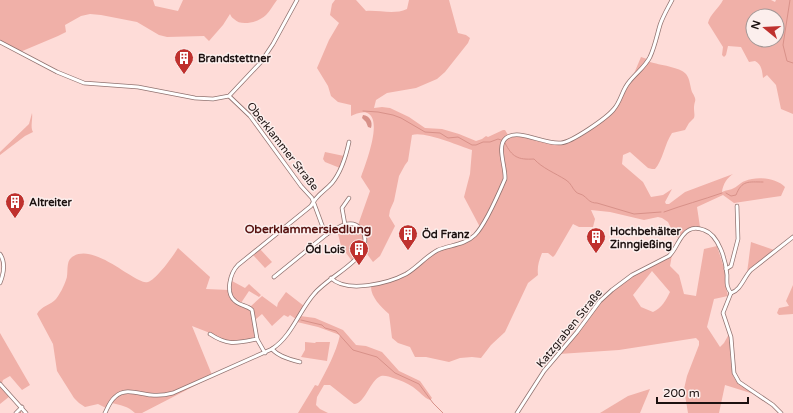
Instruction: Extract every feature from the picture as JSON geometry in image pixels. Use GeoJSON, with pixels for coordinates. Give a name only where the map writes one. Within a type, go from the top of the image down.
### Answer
{"type":"FeatureCollection","features":[{"type":"Feature","properties":{"kind":"street"},"geometry":{"type":"LineString","coordinates":[[0,42],[57,72],[84,83],[138,87],[196,98],[213,99],[229,96],[255,69],[266,54],[297,0]]}},
{"type":"Feature","properties":{"kind":"street"},"geometry":{"type":"LineString","coordinates":[[331,278],[334,281],[354,286],[371,286],[405,274],[434,253],[472,238],[481,227],[505,179],[501,149],[503,142],[510,136],[518,134],[550,143],[565,143],[573,140],[610,114],[616,106],[627,84],[648,60],[662,20],[672,0]]}},
{"type":"Feature","properties":{"kind":"street","name":"Oberklammer Straße"},"geometry":{"type":"LineString","coordinates":[[229,96],[250,116],[301,186],[314,201],[322,225],[328,234]]}},
{"type":"Feature","properties":{"kind":"street"},"geometry":{"type":"LineString","coordinates":[[265,353],[257,339],[252,310],[236,302],[231,296],[230,288],[232,275],[238,265],[311,206],[316,197],[332,183],[344,161],[349,142]]}},
{"type":"Feature","properties":{"kind":"street"},"geometry":{"type":"LineString","coordinates":[[345,225],[342,208],[349,198]]}},
{"type":"Feature","properties":{"kind":"street"},"geometry":{"type":"LineString","coordinates":[[726,269],[731,266],[738,239],[736,206]]}},
{"type":"Feature","properties":{"kind":"street"},"geometry":{"type":"LineString","coordinates":[[105,413],[112,400],[122,392],[167,395],[272,349],[285,338],[315,292],[357,258],[364,247],[365,236],[363,231],[356,225],[345,225],[328,234],[274,277]]}},
{"type":"Feature","properties":{"kind":"street","name":"Katzgraben Straße"},"geometry":{"type":"LineString","coordinates":[[517,413],[542,375],[600,301],[632,275],[669,256],[685,232],[696,228],[703,229],[710,233],[718,245],[726,269],[727,288],[730,292]]}},
{"type":"Feature","properties":{"kind":"street"},"geometry":{"type":"LineString","coordinates":[[781,413],[773,405],[739,382],[735,376],[733,369],[731,337],[723,313],[730,292],[739,288],[751,270],[793,237]]}},
{"type":"Feature","properties":{"kind":"street"},"geometry":{"type":"LineString","coordinates":[[0,254],[4,264],[4,270],[0,283]]}},
{"type":"Feature","properties":{"kind":"street"},"geometry":{"type":"LineString","coordinates":[[210,334],[220,341],[231,343],[257,339]]}},
{"type":"Feature","properties":{"kind":"street"},"geometry":{"type":"LineString","coordinates":[[272,349],[274,352],[300,362]]}},
{"type":"Feature","properties":{"kind":"street"},"geometry":{"type":"LineString","coordinates":[[0,384],[26,413]]}},
{"type":"Feature","properties":{"kind":"street"},"geometry":{"type":"LineString","coordinates":[[16,413],[22,407]]}},
{"type":"Feature","properties":{"kind":"shaded area"},"geometry":{"type":"Polygon","coordinates":[[[0,0],[153,0],[155,6],[178,11],[183,0],[277,0],[263,18],[250,23],[241,23],[233,19],[230,14],[223,25],[209,41],[204,36],[167,37],[159,35],[137,22],[90,14],[81,16],[65,25],[66,32],[20,52],[0,41],[0,0]]]}},
{"type":"Feature","properties":{"kind":"shaded area"},"geometry":{"type":"Polygon","coordinates":[[[335,0],[356,0],[366,11],[397,12],[407,9],[409,0],[449,0],[458,33],[466,35],[470,38],[468,43],[445,72],[437,79],[416,88],[387,93],[376,100],[374,108],[390,108],[409,117],[425,128],[442,129],[476,141],[505,130],[508,135],[501,141],[504,142],[510,138],[524,137],[555,144],[569,143],[594,128],[611,115],[628,84],[648,62],[650,62],[674,68],[686,74],[695,99],[694,118],[685,130],[672,133],[660,162],[655,169],[648,168],[630,152],[623,155],[622,164],[643,182],[651,197],[663,195],[672,189],[665,202],[666,204],[669,204],[685,192],[733,174],[723,186],[722,192],[733,189],[750,179],[761,178],[772,180],[785,187],[781,196],[734,203],[723,195],[697,207],[700,227],[690,228],[679,238],[675,236],[668,222],[662,218],[658,217],[644,220],[610,212],[591,210],[595,219],[593,227],[579,227],[573,224],[553,257],[548,253],[542,253],[538,264],[538,275],[528,283],[505,332],[491,345],[481,358],[460,358],[449,362],[426,357],[415,357],[410,347],[398,343],[392,338],[389,314],[375,298],[371,291],[371,287],[397,279],[439,251],[470,241],[481,229],[464,197],[470,174],[472,150],[451,142],[425,135],[412,135],[408,161],[399,176],[394,201],[390,210],[389,216],[395,226],[380,256],[373,262],[364,250],[366,236],[361,227],[358,225],[370,191],[361,177],[369,154],[373,135],[373,119],[365,112],[351,116],[351,105],[338,102],[331,96],[328,86],[317,68],[329,40],[339,23],[330,15],[332,4],[335,0]]]}},
{"type":"Feature","properties":{"kind":"shaded area"},"geometry":{"type":"Polygon","coordinates":[[[723,0],[771,0],[775,2],[776,0],[793,0],[793,114],[781,109],[776,85],[767,75],[763,78],[759,64],[755,61],[749,62],[741,47],[728,46],[726,55],[724,57],[722,55],[723,47],[708,23],[723,0]]]}},
{"type":"Feature","properties":{"kind":"shaded area"},"geometry":{"type":"Polygon","coordinates":[[[641,57],[647,59],[644,65],[633,76],[641,57]]]}},
{"type":"Feature","properties":{"kind":"shaded area"},"geometry":{"type":"Polygon","coordinates":[[[32,113],[33,132],[25,136],[0,155],[0,152],[29,124],[32,113]]]}},
{"type":"Feature","properties":{"kind":"shaded area"},"geometry":{"type":"Polygon","coordinates":[[[363,115],[370,120],[372,124],[371,128],[368,127],[362,118],[363,115]]]}},
{"type":"Feature","properties":{"kind":"shaded area"},"geometry":{"type":"Polygon","coordinates":[[[325,152],[344,156],[340,168],[325,162],[323,159],[325,152]]]}},
{"type":"Feature","properties":{"kind":"shaded area"},"geometry":{"type":"Polygon","coordinates":[[[352,225],[362,232],[364,243],[361,251],[352,261],[341,246],[337,230],[352,225]]]}},
{"type":"Feature","properties":{"kind":"shaded area"},"geometry":{"type":"Polygon","coordinates":[[[751,242],[774,250],[747,273],[751,242]]]}},
{"type":"Feature","properties":{"kind":"shaded area"},"geometry":{"type":"Polygon","coordinates":[[[717,246],[725,271],[728,296],[714,299],[707,327],[720,347],[729,334],[731,365],[734,377],[740,385],[757,395],[725,385],[719,413],[688,413],[684,389],[687,376],[699,345],[699,341],[696,338],[619,350],[559,354],[604,298],[632,276],[667,259],[672,255],[670,266],[679,275],[684,294],[696,296],[704,249],[717,246]],[[652,271],[633,295],[641,307],[653,312],[661,306],[670,292],[652,271]]]}},
{"type":"Feature","properties":{"kind":"shaded area"},"geometry":{"type":"Polygon","coordinates":[[[178,248],[210,277],[206,289],[229,290],[236,303],[249,309],[254,319],[255,336],[250,339],[230,342],[219,339],[210,333],[192,326],[212,375],[172,392],[160,395],[123,391],[117,394],[109,402],[106,408],[98,404],[85,407],[74,398],[57,371],[53,344],[37,314],[41,309],[54,301],[59,295],[66,280],[68,265],[72,257],[80,254],[97,256],[139,280],[148,282],[156,277],[178,248]]]}},
{"type":"Feature","properties":{"kind":"shaded area"},"geometry":{"type":"Polygon","coordinates":[[[260,249],[272,262],[265,268],[253,255],[260,249]]]}},
{"type":"Feature","properties":{"kind":"shaded area"},"geometry":{"type":"Polygon","coordinates":[[[232,281],[245,288],[249,284],[261,295],[259,297],[249,291],[241,303],[238,302],[232,295],[232,281]]]}},
{"type":"Feature","properties":{"kind":"shaded area"},"geometry":{"type":"Polygon","coordinates":[[[793,285],[793,314],[779,315],[777,313],[779,308],[789,306],[786,301],[793,285]]]}},
{"type":"Feature","properties":{"kind":"shaded area"},"geometry":{"type":"Polygon","coordinates":[[[286,292],[304,306],[296,319],[290,315],[288,317],[284,315],[272,326],[262,314],[256,319],[253,310],[250,307],[262,296],[277,307],[278,303],[286,292]]]}},
{"type":"Feature","properties":{"kind":"shaded area"},"geometry":{"type":"Polygon","coordinates":[[[300,316],[315,318],[343,330],[356,345],[366,346],[382,352],[399,371],[420,381],[432,398],[430,400],[428,399],[413,387],[403,382],[381,376],[377,378],[358,403],[354,404],[330,385],[324,385],[317,397],[316,405],[328,413],[298,413],[315,385],[318,386],[334,355],[340,335],[318,327],[297,322],[300,316]]]}},
{"type":"Feature","properties":{"kind":"shaded area"},"geometry":{"type":"Polygon","coordinates":[[[0,333],[30,385],[22,390],[10,376],[3,380],[2,383],[0,382],[0,333]]]}},
{"type":"Feature","properties":{"kind":"shaded area"},"geometry":{"type":"Polygon","coordinates":[[[305,342],[330,342],[327,361],[301,357],[305,350],[305,342]]]}},
{"type":"Feature","properties":{"kind":"shaded area"},"geometry":{"type":"Polygon","coordinates":[[[202,382],[142,413],[135,413],[127,407],[112,403],[124,394],[131,393],[160,397],[167,396],[202,382]]]}},
{"type":"Feature","properties":{"kind":"shaded area"},"geometry":{"type":"Polygon","coordinates":[[[0,385],[10,396],[0,404],[0,385]]]}},
{"type":"Feature","properties":{"kind":"shaded area"},"geometry":{"type":"Polygon","coordinates":[[[650,389],[640,413],[600,413],[628,396],[650,389]]]}},
{"type":"Feature","properties":{"kind":"waterway"},"geometry":{"type":"LineString","coordinates":[[790,0],[783,45],[787,61],[793,63]]}},
{"type":"Feature","properties":{"kind":"waterway"},"geometry":{"type":"LineString","coordinates":[[363,111],[393,115],[425,132],[440,133],[448,138],[458,137],[472,145],[498,139],[501,140]]}},
{"type":"Feature","properties":{"kind":"waterway"},"geometry":{"type":"LineString","coordinates":[[505,143],[510,152],[516,157],[534,159],[545,168],[568,181],[576,192],[583,195],[591,202],[634,214],[661,212]]}},
{"type":"Feature","properties":{"kind":"waterway"},"geometry":{"type":"LineString","coordinates":[[726,193],[731,196],[736,195],[743,184],[763,182]]}},
{"type":"Feature","properties":{"kind":"waterway"},"geometry":{"type":"LineString","coordinates":[[664,212],[722,193]]}},
{"type":"Feature","properties":{"kind":"waterway"},"geometry":{"type":"LineString","coordinates":[[301,320],[322,325],[325,328],[336,331],[353,350],[377,357],[395,373],[419,384],[433,403],[443,413]]}},
{"type":"Feature","properties":{"kind":"place","name":"Brandstettner"},"geometry":{"type":"Point","coordinates":[184,75]}},
{"type":"Feature","properties":{"kind":"place","name":"Altreiter"},"geometry":{"type":"Point","coordinates":[15,219]}},
{"type":"Feature","properties":{"kind":"place","name":"Öd Franz"},"geometry":{"type":"Point","coordinates":[408,251]}},
{"type":"Feature","properties":{"kind":"place","name":"Hochbehälter Zinngießing"},"geometry":{"type":"Point","coordinates":[596,254]}},
{"type":"Feature","properties":{"kind":"place","name":"Öd Lois"},"geometry":{"type":"Point","coordinates":[359,266]}},
{"type":"Feature","properties":{"kind":"district","name":"Oberklammersiedlung"},"geometry":{"type":"Point","coordinates":[308,229]}}]}
